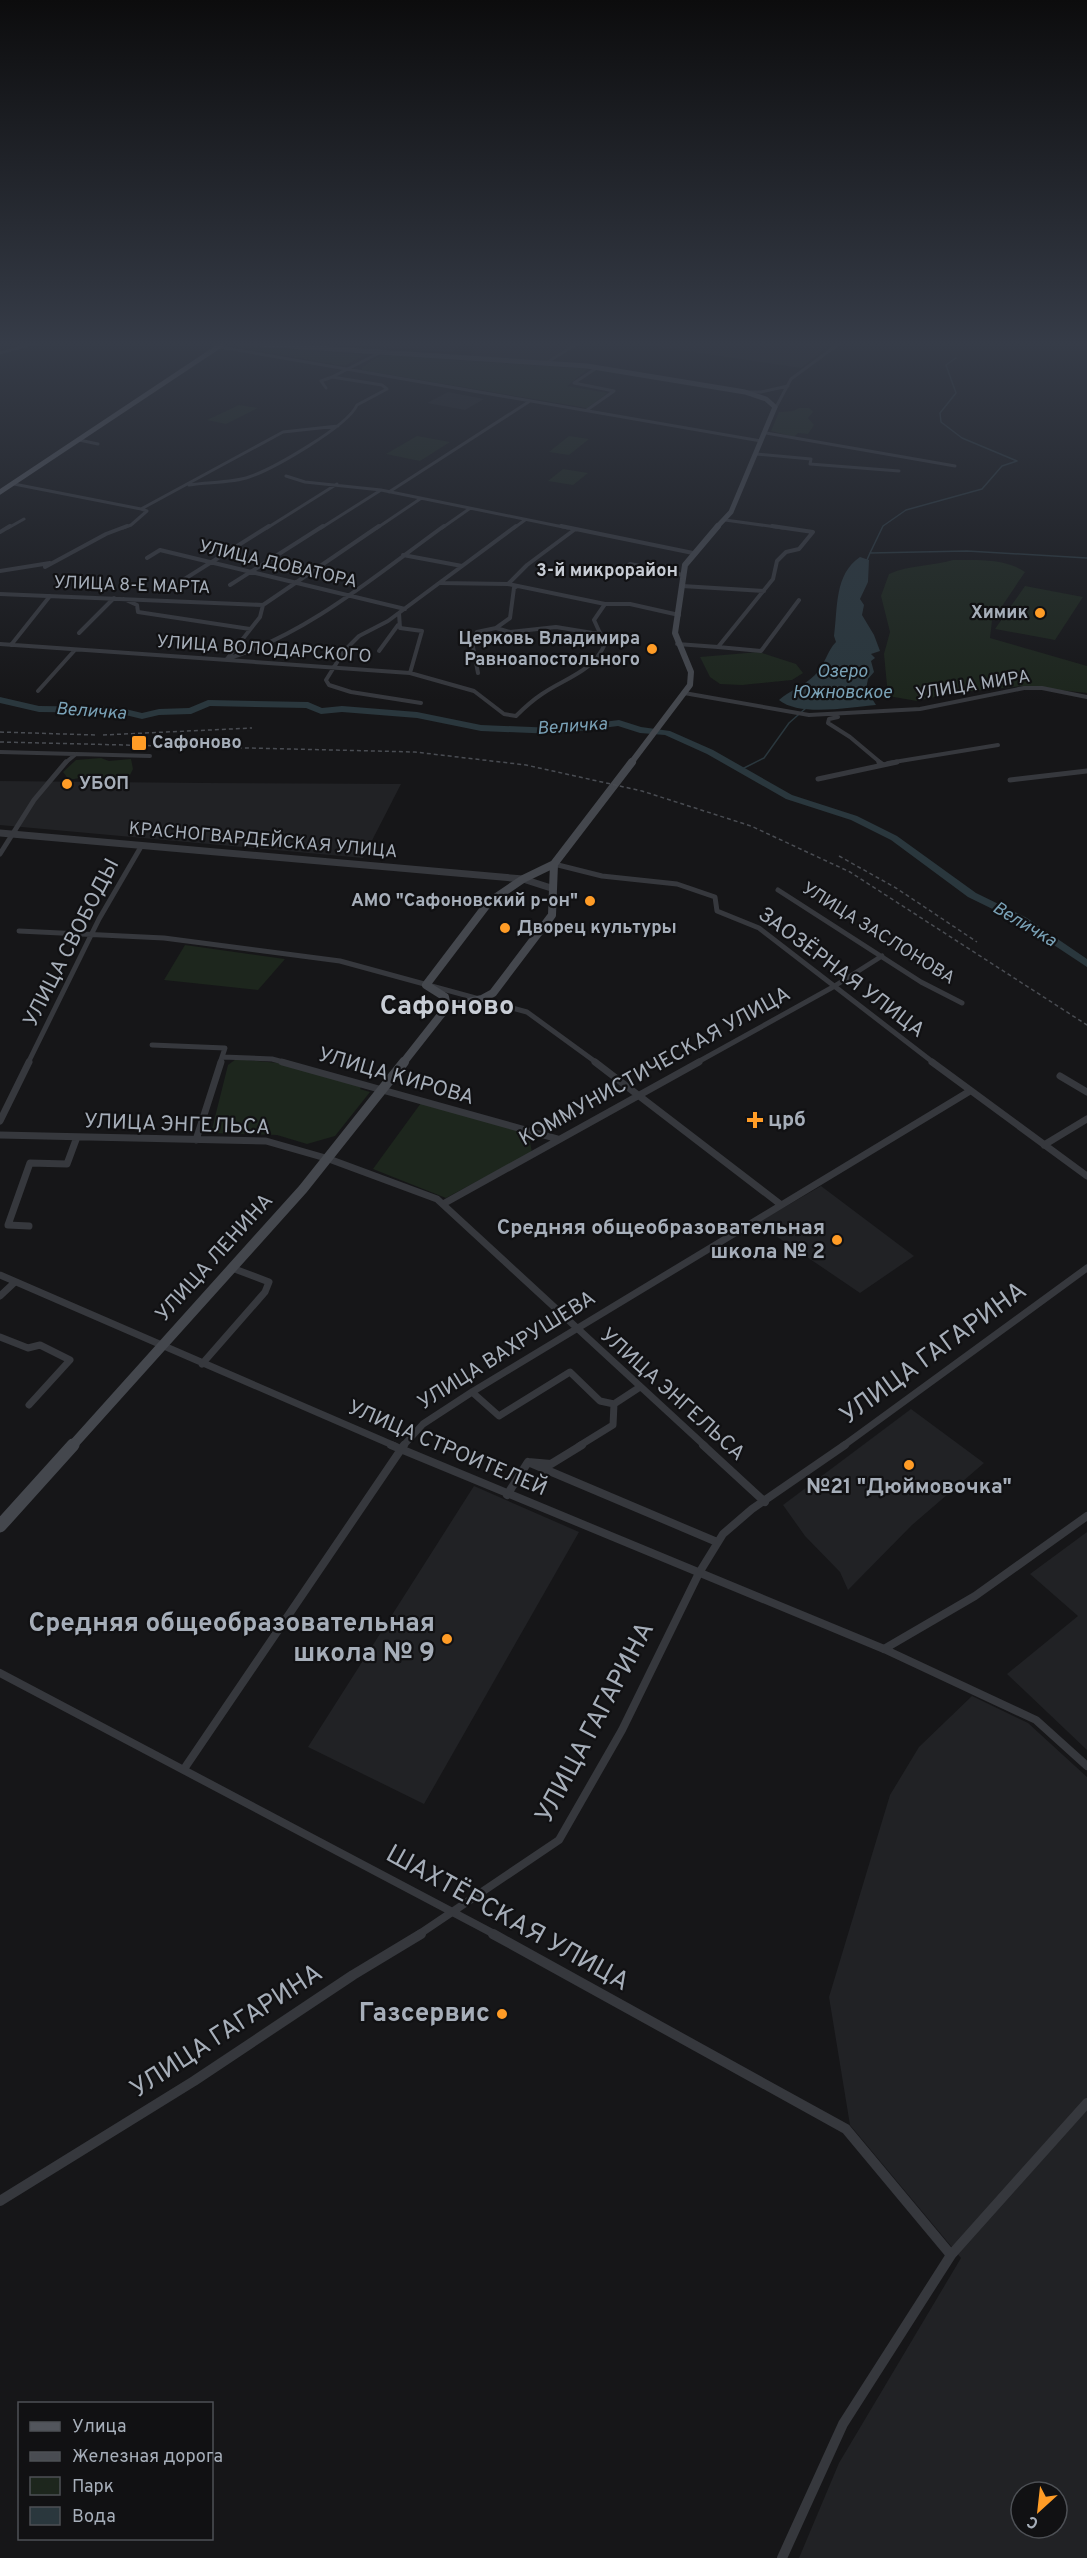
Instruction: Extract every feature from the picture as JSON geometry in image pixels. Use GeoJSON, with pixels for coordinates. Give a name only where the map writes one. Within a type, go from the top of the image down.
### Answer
{"type":"FeatureCollection","features":[{"type":"Feature","properties":{"kind":"main road"},"geometry":{"type":"LineString","coordinates":[[0,492],[45,462]]}},
{"type":"Feature","properties":{"kind":"main road"},"geometry":{"type":"LineString","coordinates":[[554,864],[551,888],[552,915],[493,993],[484,1001],[459,1002],[447,1007],[445,997],[426,985],[481,911],[497,896],[523,879],[554,864],[684,693],[693,677],[692,666],[677,644],[675,633],[685,566],[693,553],[725,520],[752,462]]}},
{"type":"Feature","properties":{"kind":"main road","name":"УЛИЦА ЛЕНИНА"},"geometry":{"type":"LineString","coordinates":[[0,1526],[329,1159],[447,1007]]}},
{"type":"Feature","properties":{"kind":"street"},"geometry":{"type":"LineString","coordinates":[[141,509],[227,462]]}},
{"type":"Feature","properties":{"kind":"street"},"geometry":{"type":"LineString","coordinates":[[183,486],[249,477],[280,462]]}},
{"type":"Feature","properties":{"kind":"street"},"geometry":{"type":"LineString","coordinates":[[389,492],[435,462]]}},
{"type":"Feature","properties":{"kind":"street"},"geometry":{"type":"LineString","coordinates":[[811,462],[899,471]]}},
{"type":"Feature","properties":{"kind":"street"},"geometry":{"type":"LineString","coordinates":[[934,462],[955,466]]}},
{"type":"Feature","properties":{"kind":"street"},"geometry":{"type":"LineString","coordinates":[[286,476],[318,484],[337,484],[381,490],[693,553]]}},
{"type":"Feature","properties":{"kind":"street"},"geometry":{"type":"LineString","coordinates":[[14,483],[147,511],[131,525],[106,534],[45,567]]}},
{"type":"Feature","properties":{"kind":"street"},"geometry":{"type":"LineString","coordinates":[[183,580],[337,484]]}},
{"type":"Feature","properties":{"kind":"street"},"geometry":{"type":"LineString","coordinates":[[230,585],[381,490]]}},
{"type":"Feature","properties":{"kind":"street"},"geometry":{"type":"LineString","coordinates":[[226,661],[260,617],[263,605],[420,499]]}},
{"type":"Feature","properties":{"kind":"street"},"geometry":{"type":"LineString","coordinates":[[226,661],[253,651],[300,628],[469,509]]}},
{"type":"Feature","properties":{"kind":"street"},"geometry":{"type":"LineString","coordinates":[[0,532],[24,519]]}},
{"type":"Feature","properties":{"kind":"street"},"geometry":{"type":"LineString","coordinates":[[421,703],[351,693],[329,685],[326,680],[350,643],[370,626],[388,621],[525,520]]}},
{"type":"Feature","properties":{"kind":"street"},"geometry":{"type":"LineString","coordinates":[[717,647],[773,579],[777,561],[786,552],[799,549],[813,532],[725,520]]}},
{"type":"Feature","properties":{"kind":"street"},"geometry":{"type":"LineString","coordinates":[[508,584],[527,565],[574,530]]}},
{"type":"Feature","properties":{"kind":"street","name":"УЛИЦА ДОВАТОРА"},"geometry":{"type":"LineString","coordinates":[[147,558],[160,550],[405,609]]}},
{"type":"Feature","properties":{"kind":"street"},"geometry":{"type":"LineString","coordinates":[[403,555],[462,566]]}},
{"type":"Feature","properties":{"kind":"street"},"geometry":{"type":"LineString","coordinates":[[0,571],[53,563]]}},
{"type":"Feature","properties":{"kind":"street"},"geometry":{"type":"LineString","coordinates":[[619,572],[630,564],[683,574]]}},
{"type":"Feature","properties":{"kind":"street"},"geometry":{"type":"LineString","coordinates":[[440,583],[508,584],[605,604],[630,604],[679,615]]}},
{"type":"Feature","properties":{"kind":"street"},"geometry":{"type":"LineString","coordinates":[[478,673],[472,642],[477,632],[496,628],[510,618],[514,588],[517,586]]}},
{"type":"Feature","properties":{"kind":"street"},"geometry":{"type":"LineString","coordinates":[[682,586],[764,591]]}},
{"type":"Feature","properties":{"kind":"street","name":"УЛИЦА 8-Е МАРТА"},"geometry":{"type":"LineString","coordinates":[[0,594],[263,605]]}},
{"type":"Feature","properties":{"kind":"street"},"geometry":{"type":"LineString","coordinates":[[0,652],[50,596]]}},
{"type":"Feature","properties":{"kind":"street"},"geometry":{"type":"LineString","coordinates":[[80,633],[114,598]]}},
{"type":"Feature","properties":{"kind":"street"},"geometry":{"type":"LineString","coordinates":[[122,598],[137,605],[138,612],[250,629]]}},
{"type":"Feature","properties":{"kind":"street"},"geometry":{"type":"LineString","coordinates":[[677,644],[761,651],[799,600]]}},
{"type":"Feature","properties":{"kind":"street"},"geometry":{"type":"LineString","coordinates":[[496,628],[510,632],[556,627],[598,634],[594,620],[605,604]]}},
{"type":"Feature","properties":{"kind":"street"},"geometry":{"type":"LineString","coordinates":[[379,651],[398,625],[399,613]]}},
{"type":"Feature","properties":{"kind":"street"},"geometry":{"type":"LineString","coordinates":[[398,625],[422,631],[410,673]]}},
{"type":"Feature","properties":{"kind":"street","name":"УЛИЦА ВОЛОДАРСКОГО"},"geometry":{"type":"LineString","coordinates":[[0,644],[410,673],[474,691],[504,714],[516,716],[543,693],[573,678],[603,654],[605,644],[598,634]]}},
{"type":"Feature","properties":{"kind":"street"},"geometry":{"type":"LineString","coordinates":[[38,691],[74,651]]}},
{"type":"Feature","properties":{"kind":"street","name":"УЛИЦА МИРА"},"geometry":{"type":"LineString","coordinates":[[684,693],[803,714],[848,714],[920,709],[1024,688],[1042,688],[1087,697]]}},
{"type":"Feature","properties":{"kind":"street"},"geometry":{"type":"LineString","coordinates":[[848,714],[829,719],[828,723],[850,737],[882,764]]}},
{"type":"Feature","properties":{"kind":"street"},"geometry":{"type":"LineString","coordinates":[[818,779],[882,764],[998,745]]}},
{"type":"Feature","properties":{"kind":"street"},"geometry":{"type":"LineString","coordinates":[[0,752],[150,756]]}},
{"type":"Feature","properties":{"kind":"street"},"geometry":{"type":"LineString","coordinates":[[0,854],[9,834],[60,767],[76,754]]}},
{"type":"Feature","properties":{"kind":"street"},"geometry":{"type":"LineString","coordinates":[[1010,780],[1087,771]]}},
{"type":"Feature","properties":{"kind":"street","name":"КРАСНОГВАРДЕЙСКАЯ УЛИЦА"},"geometry":{"type":"LineString","coordinates":[[0,833],[523,879],[551,888]]}},
{"type":"Feature","properties":{"kind":"street","name":"УЛИЦА СВОБОДЫ"},"geometry":{"type":"LineString","coordinates":[[0,1121],[92,934],[142,845]]}},
{"type":"Feature","properties":{"kind":"street","name":"ЗАОЗЁРНАЯ УЛИЦА"},"geometry":{"type":"LineString","coordinates":[[554,864],[608,877],[667,881],[704,891],[715,897],[717,911],[759,928],[833,987],[1087,1176]]}},
{"type":"Feature","properties":{"kind":"street"},"geometry":{"type":"LineString","coordinates":[[476,875],[499,883],[497,896]]}},
{"type":"Feature","properties":{"kind":"street","name":"УЛИЦА ЗАСЛОНОВА"},"geometry":{"type":"LineString","coordinates":[[778,890],[921,982],[962,1004]]}},
{"type":"Feature","properties":{"kind":"street"},"geometry":{"type":"LineString","coordinates":[[19,931],[164,938],[340,961],[537,1017],[780,1204]]}},
{"type":"Feature","properties":{"kind":"street","name":"КОММУНИСТИЧЕСКАЯ УЛИЦА"},"geometry":{"type":"LineString","coordinates":[[443,1204],[833,987],[882,956]]}},
{"type":"Feature","properties":{"kind":"street"},"geometry":{"type":"LineString","coordinates":[[152,1045],[225,1048],[196,1140]]}},
{"type":"Feature","properties":{"kind":"street","name":"УЛИЦА КИРОВА"},"geometry":{"type":"LineString","coordinates":[[223,1057],[272,1059],[558,1139]]}},
{"type":"Feature","properties":{"kind":"street"},"geometry":{"type":"LineString","coordinates":[[1060,1076],[1087,1092]]}},
{"type":"Feature","properties":{"kind":"street","name":"УЛИЦА ВАХРУШЕВА"},"geometry":{"type":"LineString","coordinates":[[184,1769],[399,1449],[423,1424],[575,1328],[970,1090]]}},
{"type":"Feature","properties":{"kind":"street"},"geometry":{"type":"LineString","coordinates":[[1044,1145],[1087,1119]]}},
{"type":"Feature","properties":{"kind":"street","name":"УЛИЦА ЭНГЕЛЬСА"},"geometry":{"type":"LineString","coordinates":[[0,1135],[266,1141],[329,1159],[437,1198],[765,1502]]}},
{"type":"Feature","properties":{"kind":"street"},"geometry":{"type":"LineString","coordinates":[[29,1226],[9,1225],[30,1163],[67,1164],[77,1137]]}},
{"type":"Feature","properties":{"kind":"street"},"geometry":{"type":"LineString","coordinates":[[202,1364],[265,1292],[269,1282],[232,1268]]}},
{"type":"Feature","properties":{"kind":"street","name":"УЛИЦА ГАГАРИНА"},"geometry":{"type":"LineString","coordinates":[[0,2201],[194,2081],[353,1975],[454,1912],[559,1840],[622,1730],[699,1573],[717,1542],[734,1523],[1087,1268]]}},
{"type":"Feature","properties":{"kind":"street","name":"УЛИЦА СТРОИТЕЛЕЙ"},"geometry":{"type":"LineString","coordinates":[[0,1275],[507,1495],[884,1649],[1036,1720],[1087,1766]]}},
{"type":"Feature","properties":{"kind":"street"},"geometry":{"type":"LineString","coordinates":[[0,1296],[15,1282]]}},
{"type":"Feature","properties":{"kind":"street"},"geometry":{"type":"LineString","coordinates":[[2,1340],[28,1348],[40,1345],[70,1360],[29,1405]]}},
{"type":"Feature","properties":{"kind":"street"},"geometry":{"type":"LineString","coordinates":[[472,1392],[499,1416],[570,1372],[600,1401],[614,1404],[640,1387]]}},
{"type":"Feature","properties":{"kind":"street"},"geometry":{"type":"LineString","coordinates":[[528,1462],[551,1464],[613,1425],[614,1404]]}},
{"type":"Feature","properties":{"kind":"street"},"geometry":{"type":"LineString","coordinates":[[507,1495],[528,1462]]}},
{"type":"Feature","properties":{"kind":"street"},"geometry":{"type":"LineString","coordinates":[[528,1462],[717,1542]]}},
{"type":"Feature","properties":{"kind":"street"},"geometry":{"type":"LineString","coordinates":[[884,1649],[975,1596],[1087,1516]]}},
{"type":"Feature","properties":{"kind":"street","name":"ШАХТЁРСКАЯ УЛИЦА"},"geometry":{"type":"LineString","coordinates":[[0,1673],[454,1912],[846,2129],[951,2255]]}},
{"type":"Feature","properties":{"kind":"street"},"geometry":{"type":"LineString","coordinates":[[782,2558],[843,2424],[951,2255],[1087,2103]]}},
{"type":"Feature","properties":{"kind":"shaded area"},"geometry":{"type":"Polygon","coordinates":[[[0,781],[401,784],[363,858],[0,825],[0,781]]]}},
{"type":"Feature","properties":{"kind":"shaded area","name":"Средняя общеобразовательная школа № 2"},"geometry":{"type":"Polygon","coordinates":[[[821,1186],[914,1256],[860,1293],[757,1223],[821,1186]]]}},
{"type":"Feature","properties":{"kind":"shaded area"},"geometry":{"type":"Polygon","coordinates":[[[911,1409],[984,1463],[912,1525],[848,1590],[840,1572],[805,1536],[783,1505],[911,1409]]]}},
{"type":"Feature","properties":{"kind":"shaded area","name":"Средняя общеобразовательная школа № 9"},"geometry":{"type":"Polygon","coordinates":[[[474,1486],[579,1532],[424,1804],[308,1747],[474,1486]]]}},
{"type":"Feature","properties":{"kind":"shaded area"},"geometry":{"type":"Polygon","coordinates":[[[1087,1532],[1087,1750],[1007,1674],[1078,1616],[1030,1574],[1087,1532]]]}},
{"type":"Feature","properties":{"kind":"shaded area"},"geometry":{"type":"Polygon","coordinates":[[[972,1696],[1028,1723],[1087,1777],[1087,2558],[799,2558],[839,2463],[961,2258],[850,2125],[829,1997],[890,1795],[919,1747],[972,1696]]]}},
{"type":"Feature","properties":{"kind":"green space"},"geometry":{"type":"Polygon","coordinates":[[[563,469],[588,473],[573,485],[548,481],[563,469]]]}},
{"type":"Feature","properties":{"kind":"green space"},"geometry":{"type":"Polygon","coordinates":[[[953,560],[1000,562],[1025,572],[992,621],[990,638],[1087,666],[1087,693],[1022,686],[952,693],[917,701],[888,696],[884,654],[890,632],[881,596],[889,574],[953,560]]]}},
{"type":"Feature","properties":{"kind":"green space"},"geometry":{"type":"Polygon","coordinates":[[[1025,586],[1083,597],[1055,640],[995,629],[1025,586]]]}},
{"type":"Feature","properties":{"kind":"green space"},"geometry":{"type":"Polygon","coordinates":[[[759,652],[796,664],[803,673],[792,680],[742,685],[720,684],[710,677],[700,657],[759,652]]]}},
{"type":"Feature","properties":{"kind":"green space"},"geometry":{"type":"Polygon","coordinates":[[[101,758],[109,761],[131,759],[133,769],[127,781],[89,776],[69,780],[63,772],[76,760],[101,758]]]}},
{"type":"Feature","properties":{"kind":"green space"},"geometry":{"type":"Polygon","coordinates":[[[185,945],[285,959],[258,990],[164,980],[185,945]]]}},
{"type":"Feature","properties":{"kind":"green space"},"geometry":{"type":"Polygon","coordinates":[[[236,1059],[279,1063],[361,1087],[360,1089],[370,1092],[335,1136],[307,1144],[277,1135],[211,1133],[228,1065],[236,1059]]]}},
{"type":"Feature","properties":{"kind":"green space"},"geometry":{"type":"Polygon","coordinates":[[[421,1103],[528,1133],[532,1152],[446,1198],[373,1169],[421,1103]]]}},
{"type":"Feature","properties":{"kind":"water","name":"Озеро Южновское"},"geometry":{"type":"Polygon","coordinates":[[[860,557],[869,560],[868,582],[860,599],[864,605],[862,615],[880,651],[871,654],[875,658],[871,661],[874,672],[868,679],[866,689],[876,705],[812,710],[788,705],[779,700],[815,675],[836,642],[834,636],[841,582],[852,564],[860,557]]]}},
{"type":"Feature","properties":{"kind":"waterway"},"geometry":{"type":"LineString","coordinates":[[870,553],[883,526],[906,510],[982,489],[1002,466],[1013,462]]}},
{"type":"Feature","properties":{"kind":"waterway"},"geometry":{"type":"LineString","coordinates":[[870,553],[967,551],[1087,558]]}},
{"type":"Feature","properties":{"kind":"waterway"},"geometry":{"type":"LineString","coordinates":[[867,560],[870,553]]}},
{"type":"Feature","properties":{"kind":"waterway","name":"Величка"},"geometry":{"type":"LineString","coordinates":[[0,700],[39,709],[117,710],[142,716],[159,712],[191,711],[208,703],[308,705],[321,711],[342,709],[417,715],[481,728],[555,731],[619,723],[640,730],[667,733],[710,752],[789,797],[854,818],[894,838],[972,895],[1023,920],[1087,964]]}},
{"type":"Feature","properties":{"kind":"waterway"},"geometry":{"type":"LineString","coordinates":[[742,769],[764,758],[789,723],[806,708]]}},
{"type":"Feature","properties":{"kind":"railway"},"geometry":{"type":"LineString","coordinates":[[103,735],[252,728]]}},
{"type":"Feature","properties":{"kind":"railway"},"geometry":{"type":"LineString","coordinates":[[0,732],[95,735]]}},
{"type":"Feature","properties":{"kind":"railway"},"geometry":{"type":"LineString","coordinates":[[0,742],[415,752],[526,765],[642,791],[751,826],[850,872],[1087,1025]]}},
{"type":"Feature","properties":{"kind":"railway"},"geometry":{"type":"LineString","coordinates":[[839,856],[896,888],[977,942]]}},
{"type":"Feature","properties":{"kind":"place","name":"Химик"},"geometry":{"type":"Point","coordinates":[1040,613]}},
{"type":"Feature","properties":{"kind":"place","name":"Церковь Владимира Равноапостольного"},"geometry":{"type":"Point","coordinates":[652,649]}},
{"type":"Feature","properties":{"kind":"place","name":"Сафоново"},"geometry":{"type":"Point","coordinates":[139,743]}},
{"type":"Feature","properties":{"kind":"place","name":"УБОП"},"geometry":{"type":"Point","coordinates":[67,784]}},
{"type":"Feature","properties":{"kind":"place","name":"АМО \"Сафоновский р-он\""},"geometry":{"type":"Point","coordinates":[590,901]}},
{"type":"Feature","properties":{"kind":"place","name":"Дворец культуры"},"geometry":{"type":"Point","coordinates":[505,928]}},
{"type":"Feature","properties":{"kind":"place","name":"црб"},"geometry":{"type":"Point","coordinates":[755,1120]}},
{"type":"Feature","properties":{"kind":"place","name":"Средняя общеобразовательная школа № 2"},"geometry":{"type":"Point","coordinates":[837,1240]}},
{"type":"Feature","properties":{"kind":"place","name":"№21 \"Дюймовочка\""},"geometry":{"type":"Point","coordinates":[909,1465]}},
{"type":"Feature","properties":{"kind":"place","name":"Средняя общеобразовательная школа № 9"},"geometry":{"type":"Point","coordinates":[447,1639]}},
{"type":"Feature","properties":{"kind":"place","name":"Газсервис"},"geometry":{"type":"Point","coordinates":[502,2014]}},
{"type":"Feature","properties":{"kind":"district","name":"3-й микрорайон"},"geometry":{"type":"Point","coordinates":[607,571]}},
{"type":"Feature","properties":{"kind":"district","name":"Сафоново"},"geometry":{"type":"Point","coordinates":[447,1007]}}]}
